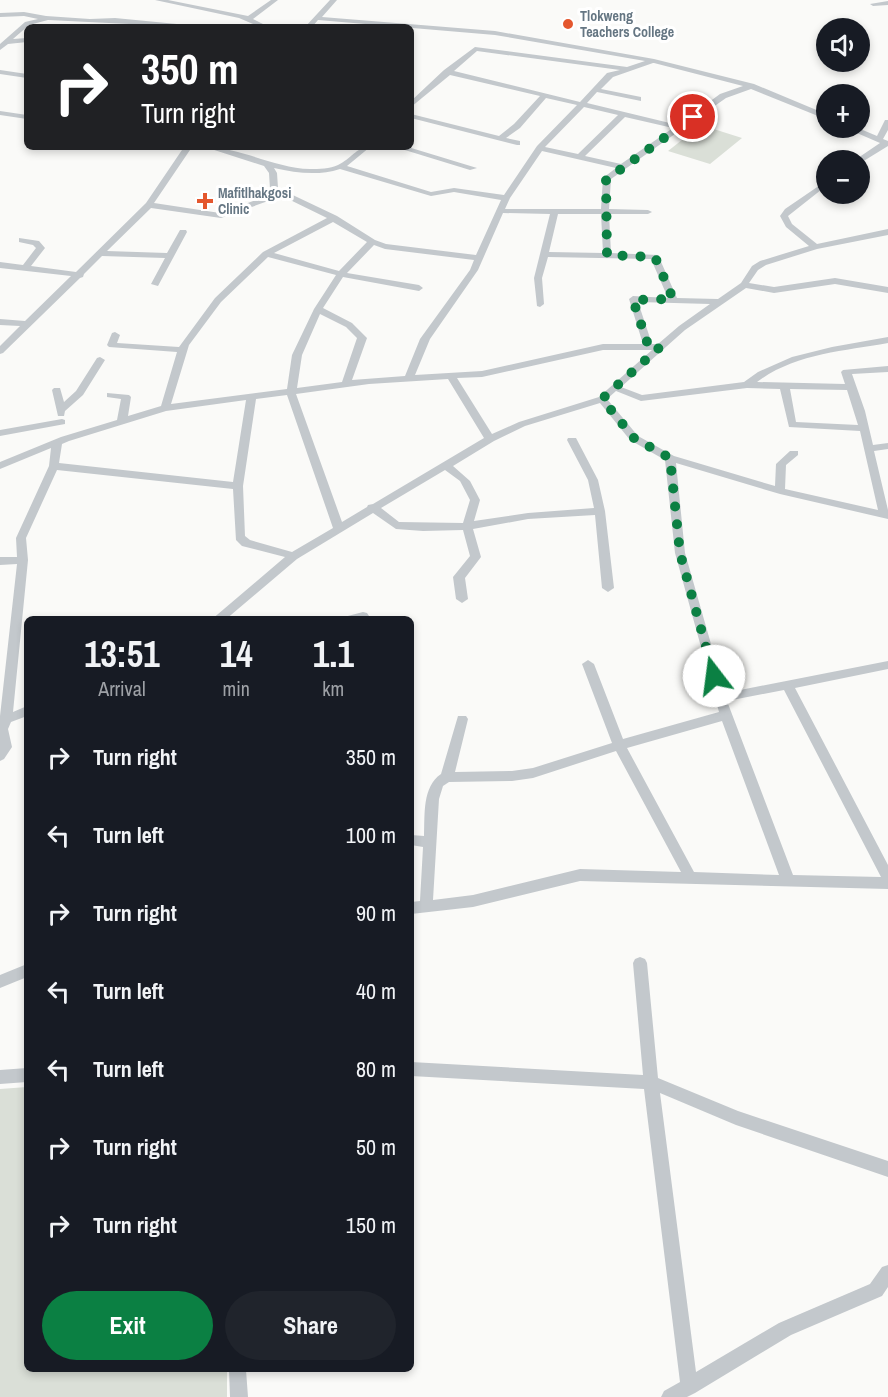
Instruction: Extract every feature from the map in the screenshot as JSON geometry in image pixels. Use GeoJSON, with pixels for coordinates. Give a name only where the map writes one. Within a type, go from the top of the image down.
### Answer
{"type":"FeatureCollection","features":[{"type":"Feature","properties":{"kind":"street"},"geometry":{"type":"LineString","coordinates":[[158,0],[250,18],[261,24]]}},
{"type":"Feature","properties":{"kind":"street"},"geometry":{"type":"LineString","coordinates":[[250,18],[275,0]]}},
{"type":"Feature","properties":{"kind":"street"},"geometry":{"type":"LineString","coordinates":[[310,24],[334,0]]}},
{"type":"Feature","properties":{"kind":"street"},"geometry":{"type":"LineString","coordinates":[[873,4],[888,3]]}},
{"type":"Feature","properties":{"kind":"street"},"geometry":{"type":"LineString","coordinates":[[0,15],[24,14],[46,18],[157,24]]}},
{"type":"Feature","properties":{"kind":"street"},"geometry":{"type":"LineString","coordinates":[[26,24],[46,18]]}},
{"type":"Feature","properties":{"kind":"street"},"geometry":{"type":"LineString","coordinates":[[315,18],[387,24]]}},
{"type":"Feature","properties":{"kind":"street"},"geometry":{"type":"LineString","coordinates":[[0,48],[24,26]]}},
{"type":"Feature","properties":{"kind":"street"},"geometry":{"type":"LineString","coordinates":[[414,26],[495,33],[654,61],[752,86],[816,112]]}},
{"type":"Feature","properties":{"kind":"street"},"geometry":{"type":"LineString","coordinates":[[8,42],[24,40]]}},
{"type":"Feature","properties":{"kind":"street"},"geometry":{"type":"LineString","coordinates":[[414,102],[470,50],[478,48],[630,69]]}},
{"type":"Feature","properties":{"kind":"street"},"geometry":{"type":"LineString","coordinates":[[408,380],[425,339],[446,307],[464,286],[480,258],[506,198],[540,148],[610,75],[654,61]]}},
{"type":"Feature","properties":{"kind":"street"},"geometry":{"type":"LineString","coordinates":[[0,72],[24,76]]}},
{"type":"Feature","properties":{"kind":"street"},"geometry":{"type":"LineString","coordinates":[[447,72],[678,127]]}},
{"type":"Feature","properties":{"kind":"street"},"geometry":{"type":"LineString","coordinates":[[607,255],[606,180],[723,96],[752,86]]}},
{"type":"Feature","properties":{"kind":"street"},"geometry":{"type":"LineString","coordinates":[[596,90],[638,99]]}},
{"type":"Feature","properties":{"kind":"street"},"geometry":{"type":"LineString","coordinates":[[501,138],[517,126],[545,95]]}},
{"type":"Feature","properties":{"kind":"street"},"geometry":{"type":"LineString","coordinates":[[0,113],[24,117]]}},
{"type":"Feature","properties":{"kind":"street"},"geometry":{"type":"LineString","coordinates":[[580,157],[623,114]]}},
{"type":"Feature","properties":{"kind":"street"},"geometry":{"type":"LineString","coordinates":[[414,117],[517,143]]}},
{"type":"Feature","properties":{"kind":"street"},"geometry":{"type":"LineString","coordinates":[[870,152],[884,142],[888,122]]}},
{"type":"Feature","properties":{"kind":"street"},"geometry":{"type":"LineString","coordinates":[[870,136],[884,142]]}},
{"type":"Feature","properties":{"kind":"street"},"geometry":{"type":"LineString","coordinates":[[540,148],[622,167]]}},
{"type":"Feature","properties":{"kind":"street"},"geometry":{"type":"LineString","coordinates":[[0,351],[149,205],[186,150]]}},
{"type":"Feature","properties":{"kind":"street"},"geometry":{"type":"LineString","coordinates":[[220,150],[308,171],[341,167],[431,194],[454,190],[506,198]]}},
{"type":"Feature","properties":{"kind":"street"},"geometry":{"type":"LineString","coordinates":[[341,167],[362,150]]}},
{"type":"Feature","properties":{"kind":"street"},"geometry":{"type":"LineString","coordinates":[[410,150],[473,168]]}},
{"type":"Feature","properties":{"kind":"street"},"geometry":{"type":"LineString","coordinates":[[266,162],[273,174],[272,185],[282,193],[334,218],[372,242],[385,246],[480,258]]}},
{"type":"Feature","properties":{"kind":"street"},"geometry":{"type":"LineString","coordinates":[[816,191],[784,216],[789,225],[816,247]]}},
{"type":"Feature","properties":{"kind":"street"},"geometry":{"type":"LineString","coordinates":[[149,205],[220,216],[282,193]]}},
{"type":"Feature","properties":{"kind":"street"},"geometry":{"type":"LineString","coordinates":[[540,304],[538,278],[555,210]]}},
{"type":"Feature","properties":{"kind":"street"},"geometry":{"type":"LineString","coordinates":[[500,211],[648,212]]}},
{"type":"Feature","properties":{"kind":"street"},"geometry":{"type":"LineString","coordinates":[[165,408],[182,350],[218,300],[266,254],[334,218]]}},
{"type":"Feature","properties":{"kind":"street"},"geometry":{"type":"LineString","coordinates":[[155,284],[183,232]]}},
{"type":"Feature","properties":{"kind":"street"},"geometry":{"type":"LineString","coordinates":[[222,616],[293,556],[444,465],[522,424],[602,399],[681,328],[744,285],[755,268],[763,263],[816,247],[888,232]]}},
{"type":"Feature","properties":{"kind":"street"},"geometry":{"type":"LineString","coordinates":[[22,240],[36,243],[41,248],[26,267]]}},
{"type":"Feature","properties":{"kind":"street"},"geometry":{"type":"LineString","coordinates":[[338,527],[291,393],[297,355],[318,309],[341,274],[372,242]]}},
{"type":"Feature","properties":{"kind":"street"},"geometry":{"type":"LineString","coordinates":[[102,253],[169,256]]}},
{"type":"Feature","properties":{"kind":"street"},"geometry":{"type":"LineString","coordinates":[[266,254],[341,274],[419,288]]}},
{"type":"Feature","properties":{"kind":"street"},"geometry":{"type":"LineString","coordinates":[[543,254],[655,257],[673,299]]}},
{"type":"Feature","properties":{"kind":"street"},"geometry":{"type":"LineString","coordinates":[[0,265],[80,275]]}},
{"type":"Feature","properties":{"kind":"street"},"geometry":{"type":"LineString","coordinates":[[744,285],[774,291],[835,281],[888,290]]}},
{"type":"Feature","properties":{"kind":"street"},"geometry":{"type":"LineString","coordinates":[[648,345],[633,300],[673,299],[721,302]]}},
{"type":"Feature","properties":{"kind":"street"},"geometry":{"type":"LineString","coordinates":[[318,309],[349,326],[362,338],[346,384]]}},
{"type":"Feature","properties":{"kind":"street"},"geometry":{"type":"LineString","coordinates":[[0,322],[28,324]]}},
{"type":"Feature","properties":{"kind":"street"},"geometry":{"type":"LineString","coordinates":[[114,335],[112,345],[182,350]]}},
{"type":"Feature","properties":{"kind":"street"},"geometry":{"type":"LineString","coordinates":[[747,385],[767,370],[786,363],[816,354],[888,340]]}},
{"type":"Feature","properties":{"kind":"street"},"geometry":{"type":"LineString","coordinates":[[0,466],[61,440],[165,408],[346,384],[482,375],[603,347],[648,345],[660,347]]}},
{"type":"Feature","properties":{"kind":"street"},"geometry":{"type":"LineString","coordinates":[[61,410],[80,393],[100,360]]}},
{"type":"Feature","properties":{"kind":"street"},"geometry":{"type":"LineString","coordinates":[[602,399],[634,438],[670,458],[780,491],[886,516],[864,428],[846,372],[888,369]]}},
{"type":"Feature","properties":{"kind":"street"},"geometry":{"type":"LineString","coordinates":[[452,378],[490,439]]}},
{"type":"Feature","properties":{"kind":"street"},"geometry":{"type":"LineString","coordinates":[[616,388],[641,398],[747,385],[851,387]]}},
{"type":"Feature","properties":{"kind":"street"},"geometry":{"type":"LineString","coordinates":[[785,387],[792,424],[864,428]]}},
{"type":"Feature","properties":{"kind":"street"},"geometry":{"type":"LineString","coordinates":[[0,756],[6,747],[2,729],[23,560],[21,538],[54,466],[61,440],[62,422],[57,390]]}},
{"type":"Feature","properties":{"kind":"street"},"geometry":{"type":"LineString","coordinates":[[110,395],[126,397],[122,421]]}},
{"type":"Feature","properties":{"kind":"street"},"geometry":{"type":"LineString","coordinates":[[251,398],[238,486],[238,528],[242,540],[293,556]]}},
{"type":"Feature","properties":{"kind":"street"},"geometry":{"type":"LineString","coordinates":[[0,433],[62,422]]}},
{"type":"Feature","properties":{"kind":"street"},"geometry":{"type":"LineString","coordinates":[[572,440],[593,480],[600,511],[608,588]]}},
{"type":"Feature","properties":{"kind":"street"},"geometry":{"type":"LineString","coordinates":[[868,449],[888,446]]}},
{"type":"Feature","properties":{"kind":"street"},"geometry":{"type":"LineString","coordinates":[[780,491],[781,464],[794,453]]}},
{"type":"Feature","properties":{"kind":"street"},"geometry":{"type":"LineString","coordinates":[[670,458],[680,553],[720,698],[788,880]]}},
{"type":"Feature","properties":{"kind":"street"},"geometry":{"type":"LineString","coordinates":[[444,465],[455,471],[472,490],[475,500],[467,526],[476,557],[459,578],[462,598]]}},
{"type":"Feature","properties":{"kind":"street"},"geometry":{"type":"LineString","coordinates":[[54,466],[238,486]]}},
{"type":"Feature","properties":{"kind":"street"},"geometry":{"type":"LineString","coordinates":[[372,507],[396,525],[423,527],[467,526],[528,516],[600,511]]}},
{"type":"Feature","properties":{"kind":"street"},"geometry":{"type":"LineString","coordinates":[[0,561],[23,560]]}},
{"type":"Feature","properties":{"kind":"street"},"geometry":{"type":"LineString","coordinates":[[588,664],[619,745],[690,877]]}},
{"type":"Feature","properties":{"kind":"street"},"geometry":{"type":"LineString","coordinates":[[720,698],[888,665]]}},
{"type":"Feature","properties":{"kind":"street"},"geometry":{"type":"LineString","coordinates":[[414,908],[473,901],[580,875],[888,880],[788,685]]}},
{"type":"Feature","properties":{"kind":"street"},"geometry":{"type":"LineString","coordinates":[[3,720],[24,712]]}},
{"type":"Feature","properties":{"kind":"street"},"geometry":{"type":"LineString","coordinates":[[426,906],[433,799],[438,783],[447,777],[512,776],[533,773],[619,745],[726,715]]}},
{"type":"Feature","properties":{"kind":"street"},"geometry":{"type":"LineString","coordinates":[[447,777],[462,719]]}},
{"type":"Feature","properties":{"kind":"street"},"geometry":{"type":"LineString","coordinates":[[414,840],[430,842]]}},
{"type":"Feature","properties":{"kind":"street"},"geometry":{"type":"LineString","coordinates":[[640,963],[651,1082],[689,1387]]}},
{"type":"Feature","properties":{"kind":"street"},"geometry":{"type":"LineString","coordinates":[[0,982],[24,971]]}},
{"type":"Feature","properties":{"kind":"street"},"geometry":{"type":"LineString","coordinates":[[414,1069],[651,1082],[736,1118],[888,1169]]}},
{"type":"Feature","properties":{"kind":"street"},"geometry":{"type":"LineString","coordinates":[[0,1077],[24,1076]]}},
{"type":"Feature","properties":{"kind":"street"},"geometry":{"type":"LineString","coordinates":[[670,1397],[785,1329],[876,1290],[888,1273]]}},
{"type":"Feature","properties":{"kind":"street"},"geometry":{"type":"LineString","coordinates":[[238,1372],[239,1397]]}},
{"type":"Feature","properties":{"kind":"shaded area"},"geometry":{"type":"Polygon","coordinates":[[[701,125],[742,138],[710,164],[668,151],[701,125]]]}},
{"type":"Feature","properties":{"kind":"shaded area"},"geometry":{"type":"Polygon","coordinates":[[[24,1087],[24,1372],[227,1372],[227,1397],[0,1397],[0,1089],[24,1087]]]}},
{"type":"Feature","properties":{"kind":"place","name":"Tlokweng Teachers College"},"geometry":{"type":"Point","coordinates":[568,24]}},
{"type":"Feature","properties":{"kind":"place","name":"Mafitlhakgosi Clinic"},"geometry":{"type":"Point","coordinates":[205,201]}},
{"type":"Feature","properties":{"kind":"route"},"geometry":{"type":"LineString","coordinates":[[693,117],[606,180],[607,255],[655,257],[673,299],[636,298],[633,300],[648,345],[660,347],[602,399],[634,438],[670,458],[680,553],[714,676]]}}]}
